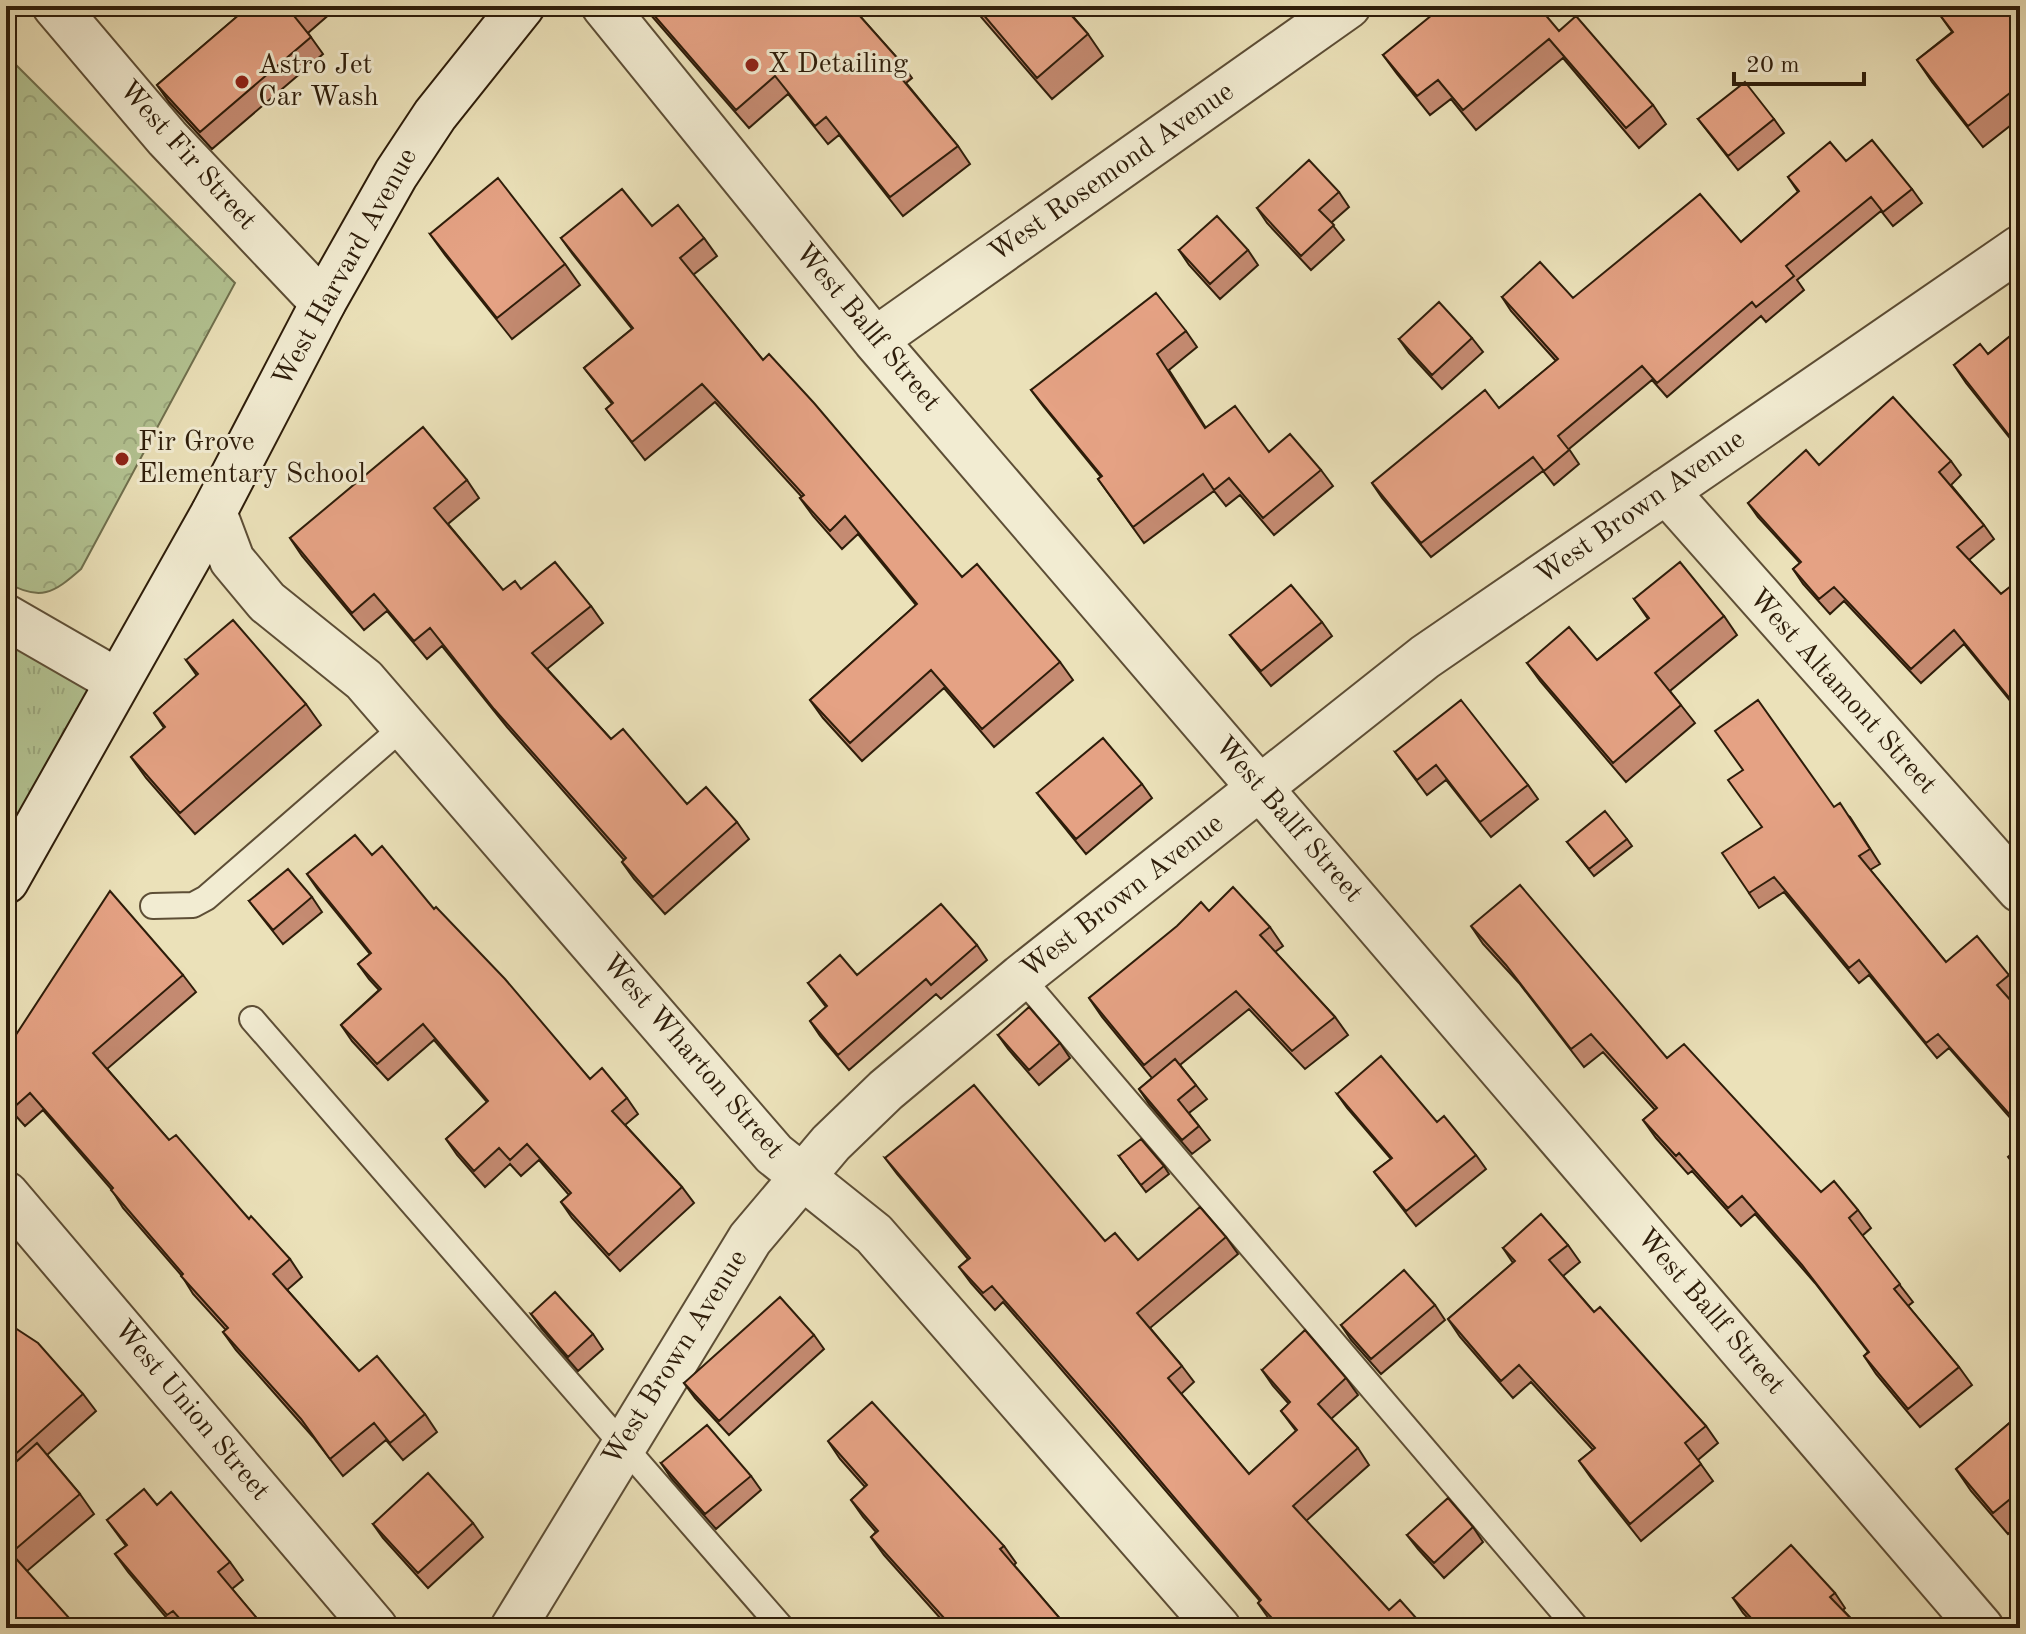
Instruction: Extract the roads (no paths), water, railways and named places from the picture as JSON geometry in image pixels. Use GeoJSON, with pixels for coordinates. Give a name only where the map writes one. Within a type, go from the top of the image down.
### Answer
{"type":"FeatureCollection","features":[{"type":"Feature","properties":{"kind":"street","name":"West Fir Street"},"geometry":{"type":"LineString","coordinates":[[55,6],[167,138],[323,303]]}},
{"type":"Feature","properties":{"kind":"street","name":"West Harvard Avenue"},"geometry":{"type":"LineString","coordinates":[[6,881],[214,512],[323,303],[396,174],[435,115],[522,6]]}},
{"type":"Feature","properties":{"kind":"street","name":"West Ballf Street"},"geometry":{"type":"LineString","coordinates":[[604,6],[875,340],[1981,1628]]}},
{"type":"Feature","properties":{"kind":"street","name":"West Rosemond Avenue"},"geometry":{"type":"LineString","coordinates":[[875,340],[1348,6]]}},
{"type":"Feature","properties":{"kind":"street","name":"West Brown Avenue"},"geometry":{"type":"LineString","coordinates":[[513,1628],[622,1443],[750,1239],[802,1177],[886,1090],[1021,977],[1425,657],[2020,248]]}},
{"type":"Feature","properties":{"kind":"street","name":"West Altamont Street"},"geometry":{"type":"LineString","coordinates":[[1666,491],[2020,890]]}},
{"type":"Feature","properties":{"kind":"street","name":"West Wharton Street"},"geometry":{"type":"LineString","coordinates":[[214,512],[232,560],[267,602],[364,680],[774,1154],[874,1234],[1218,1628]]}},
{"type":"Feature","properties":{"kind":"street"},"geometry":{"type":"LineString","coordinates":[[6,617],[117,681]]}},
{"type":"Feature","properties":{"kind":"street","name":"West Union Street"},"geometry":{"type":"LineString","coordinates":[[6,1194],[375,1628]]}},
{"type":"Feature","properties":{"kind":"lane"},"geometry":{"type":"LineString","coordinates":[[153,906],[193,905],[206,898],[404,726]]}},
{"type":"Feature","properties":{"kind":"lane"},"geometry":{"type":"LineString","coordinates":[[1021,977],[1577,1628]]}},
{"type":"Feature","properties":{"kind":"lane"},"geometry":{"type":"LineString","coordinates":[[252,1019],[782,1628]]}},
{"type":"Feature","properties":{"kind":"place","name":"X Detailing"},"geometry":{"type":"Point","coordinates":[752,65]}},
{"type":"Feature","properties":{"kind":"place","name":"Astro Jet Car Wash"},"geometry":{"type":"Point","coordinates":[242,82]}},
{"type":"Feature","properties":{"kind":"place","name":"Fir Grove Elementary School"},"geometry":{"type":"Point","coordinates":[122,459]}}]}
